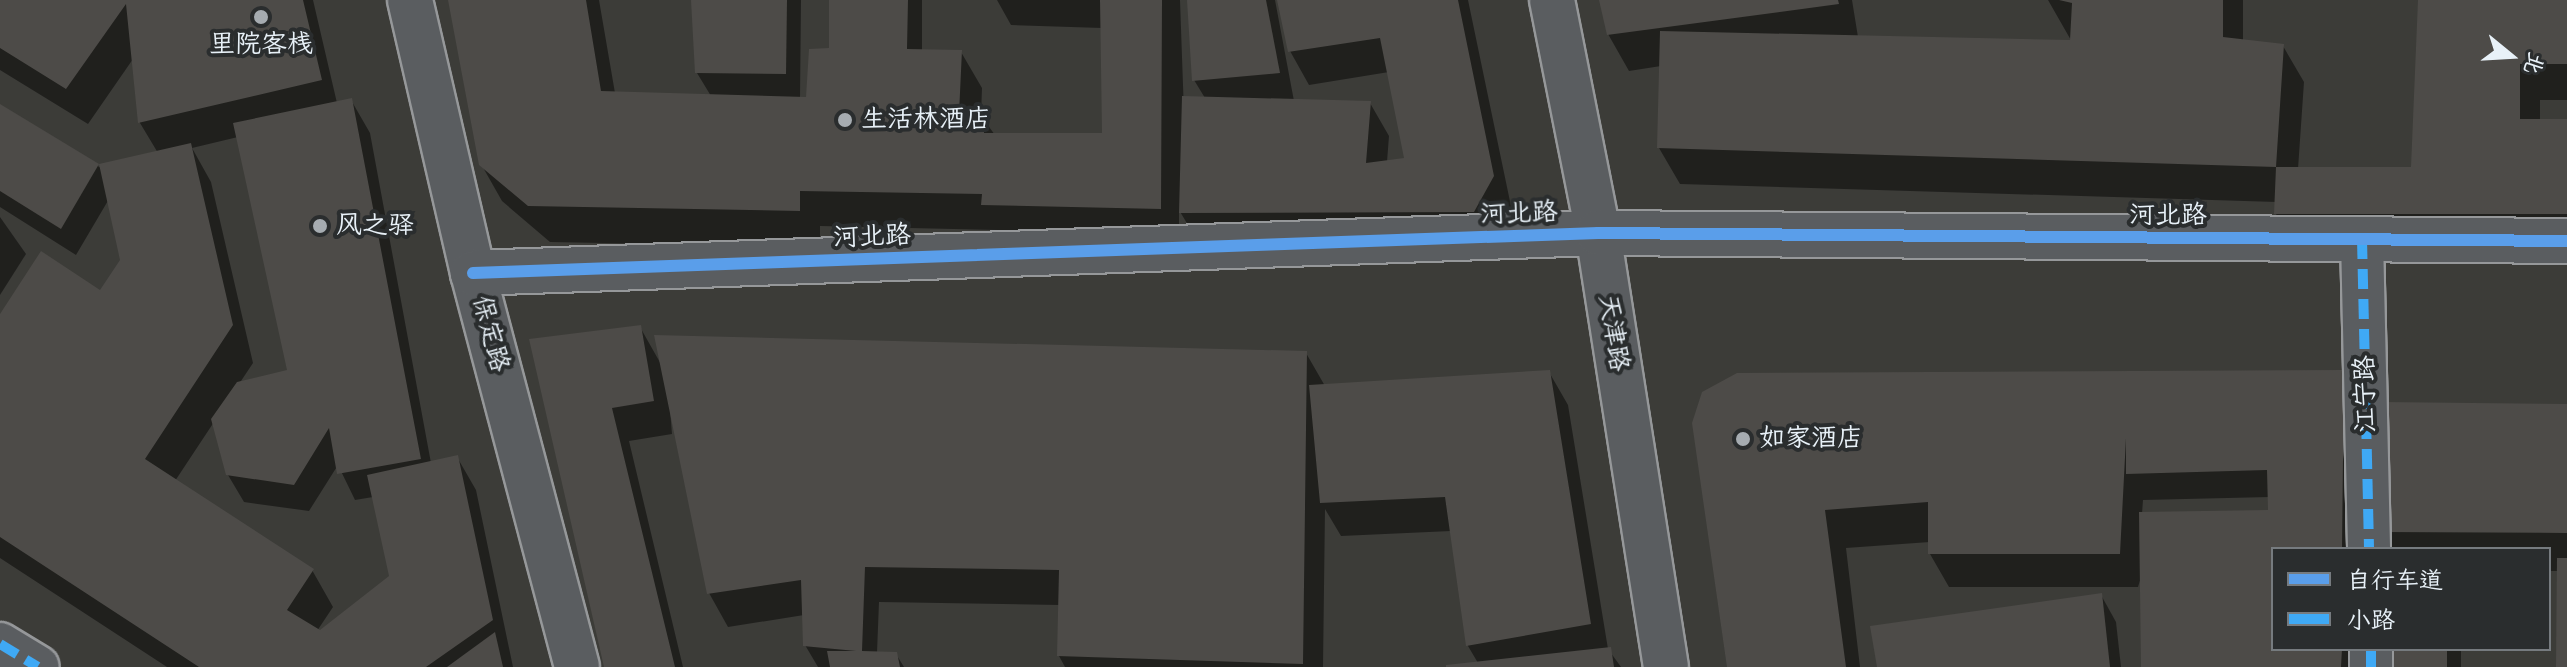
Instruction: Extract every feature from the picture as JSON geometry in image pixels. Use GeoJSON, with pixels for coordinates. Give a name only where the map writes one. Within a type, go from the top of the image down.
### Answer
{"type":"FeatureCollection","features":[{"type":"Feature","properties":{"kind":"street","name":"保定路"},"geometry":{"type":"LineString","coordinates":[[410,0],[473,273],[577,667]]}},
{"type":"Feature","properties":{"kind":"street","name":"天津路"},"geometry":{"type":"LineString","coordinates":[[1552,0],[1598,233],[1666,667]]}},
{"type":"Feature","properties":{"kind":"street","name":"河北路"},"geometry":{"type":"LineString","coordinates":[[473,273],[1598,233],[2567,241]]}},
{"type":"Feature","properties":{"kind":"street","name":"江宁路"},"geometry":{"type":"LineString","coordinates":[[2362,239],[2369,547]]}},
{"type":"Feature","properties":{"kind":"street"},"geometry":{"type":"LineString","coordinates":[[0,644],[38,667]]}},
{"type":"Feature","properties":{"kind":"shaded area"},"geometry":{"type":"Polygon","coordinates":[[[0,0],[2567,0],[2567,667],[0,667],[0,0]]]}},
{"type":"Feature","properties":{"kind":"building"},"geometry":{"type":"Polygon","coordinates":[[[0,0],[303,0],[322,80],[138,123],[126,4],[66,89],[0,48],[0,0]]]}},
{"type":"Feature","properties":{"kind":"building"},"geometry":{"type":"Polygon","coordinates":[[[448,0],[586,0],[601,91],[806,97],[809,49],[829,48],[829,0],[908,0],[907,49],[962,50],[959,114],[985,115],[984,133],[1102,133],[1100,0],[1162,0],[1161,209],[981,205],[982,194],[800,191],[800,211],[528,206],[479,165],[448,0]]]}},
{"type":"Feature","properties":{"kind":"building"},"geometry":{"type":"Polygon","coordinates":[[[691,0],[787,0],[786,74],[695,73],[691,0]]]}},
{"type":"Feature","properties":{"kind":"building"},"geometry":{"type":"Polygon","coordinates":[[[1187,0],[1266,0],[1280,73],[1192,81],[1187,0]]]}},
{"type":"Feature","properties":{"kind":"building"},"geometry":{"type":"Polygon","coordinates":[[[1277,0],[1458,0],[1494,176],[1474,212],[1179,213],[1182,96],[1371,101],[1366,163],[1404,158],[1380,38],[1288,52],[1277,0]]]}},
{"type":"Feature","properties":{"kind":"building"},"geometry":{"type":"Polygon","coordinates":[[[1599,0],[1838,0],[1839,4],[1607,35],[1599,0]]]}},
{"type":"Feature","properties":{"kind":"building"},"geometry":{"type":"Polygon","coordinates":[[[2059,0],[2223,0],[2223,37],[2284,44],[2276,167],[1657,148],[1660,31],[2070,40],[2072,3],[2059,0]]]}},
{"type":"Feature","properties":{"kind":"building"},"geometry":{"type":"Polygon","coordinates":[[[2418,0],[2567,0],[2567,64],[2520,64],[2520,119],[2567,119],[2567,214],[2274,214],[2276,167],[2411,167],[2418,0]]]}},
{"type":"Feature","properties":{"kind":"building"},"geometry":{"type":"Polygon","coordinates":[[[352,98],[421,459],[337,474],[329,428],[294,485],[226,475],[211,419],[237,382],[287,370],[233,123],[352,98]]]}},
{"type":"Feature","properties":{"kind":"building"},"geometry":{"type":"Polygon","coordinates":[[[0,104],[99,164],[61,229],[0,191],[0,104]]]}},
{"type":"Feature","properties":{"kind":"building"},"geometry":{"type":"Polygon","coordinates":[[[191,143],[233,325],[145,459],[314,569],[287,610],[320,630],[389,576],[367,475],[458,455],[493,620],[426,667],[199,667],[0,537],[0,314],[41,251],[100,290],[120,260],[99,164],[191,143]]]}},
{"type":"Feature","properties":{"kind":"building"},"geometry":{"type":"Polygon","coordinates":[[[641,325],[654,401],[612,408],[675,667],[604,667],[529,339],[641,325]]]}},
{"type":"Feature","properties":{"kind":"building"},"geometry":{"type":"Polygon","coordinates":[[[654,335],[1307,351],[1303,664],[1057,656],[1059,570],[865,567],[862,651],[897,652],[900,667],[830,667],[827,651],[856,651],[803,646],[801,580],[707,594],[654,335]]]}},
{"type":"Feature","properties":{"kind":"building"},"geometry":{"type":"Polygon","coordinates":[[[1550,370],[1591,624],[1466,646],[1445,497],[1320,503],[1309,385],[1550,370]]]}},
{"type":"Feature","properties":{"kind":"building"},"geometry":{"type":"Polygon","coordinates":[[[2344,370],[2342,547],[2271,547],[2271,651],[2342,651],[2341,667],[2141,667],[2139,512],[2268,510],[2267,470],[2126,474],[2126,438],[2120,554],[1928,554],[1928,502],[1825,510],[1846,667],[1727,667],[1692,423],[1702,392],[1737,373],[2344,370]]]}},
{"type":"Feature","properties":{"kind":"building"},"geometry":{"type":"Polygon","coordinates":[[[2382,402],[2567,404],[2567,533],[2380,532],[2382,402]]]}},
{"type":"Feature","properties":{"kind":"building"},"geometry":{"type":"Polygon","coordinates":[[[2557,558],[2567,558],[2567,667],[2556,667],[2557,558]]]}},
{"type":"Feature","properties":{"kind":"building"},"geometry":{"type":"Polygon","coordinates":[[[2102,593],[2110,667],[1877,667],[1870,626],[2102,593]]]}},
{"type":"Feature","properties":{"kind":"building"},"geometry":{"type":"Polygon","coordinates":[[[495,632],[503,667],[447,667],[495,632]]]}},
{"type":"Feature","properties":{"kind":"building"},"geometry":{"type":"Polygon","coordinates":[[[1611,647],[1614,667],[1446,667],[1446,665],[1611,647]]]}},
{"type":"Feature","properties":{"kind":"building"},"geometry":{"type":"Polygon","coordinates":[[[2382,651],[2447,651],[2447,667],[2383,667],[2382,651]]]}},
{"type":"Feature","properties":{"kind":"marked path"},"geometry":{"type":"LineString","coordinates":[[2362,239],[2369,547]]}},
{"type":"Feature","properties":{"kind":"marked path"},"geometry":{"type":"LineString","coordinates":[[0,644],[38,667]]}},
{"type":"Feature","properties":{"kind":"marked path"},"geometry":{"type":"LineString","coordinates":[[2371,651],[2371,667]]}},
{"type":"Feature","properties":{"kind":"cycle path"},"geometry":{"type":"LineString","coordinates":[[473,273],[1598,233],[2567,241]]}},
{"type":"Feature","properties":{"kind":"place","name":"里院客栈"},"geometry":{"type":"Point","coordinates":[261,17]}},
{"type":"Feature","properties":{"kind":"place","name":"生活林酒店"},"geometry":{"type":"Point","coordinates":[845,120]}},
{"type":"Feature","properties":{"kind":"place","name":"风之驿"},"geometry":{"type":"Point","coordinates":[320,226]}},
{"type":"Feature","properties":{"kind":"place","name":"如家酒店"},"geometry":{"type":"Point","coordinates":[1743,439]}}]}
